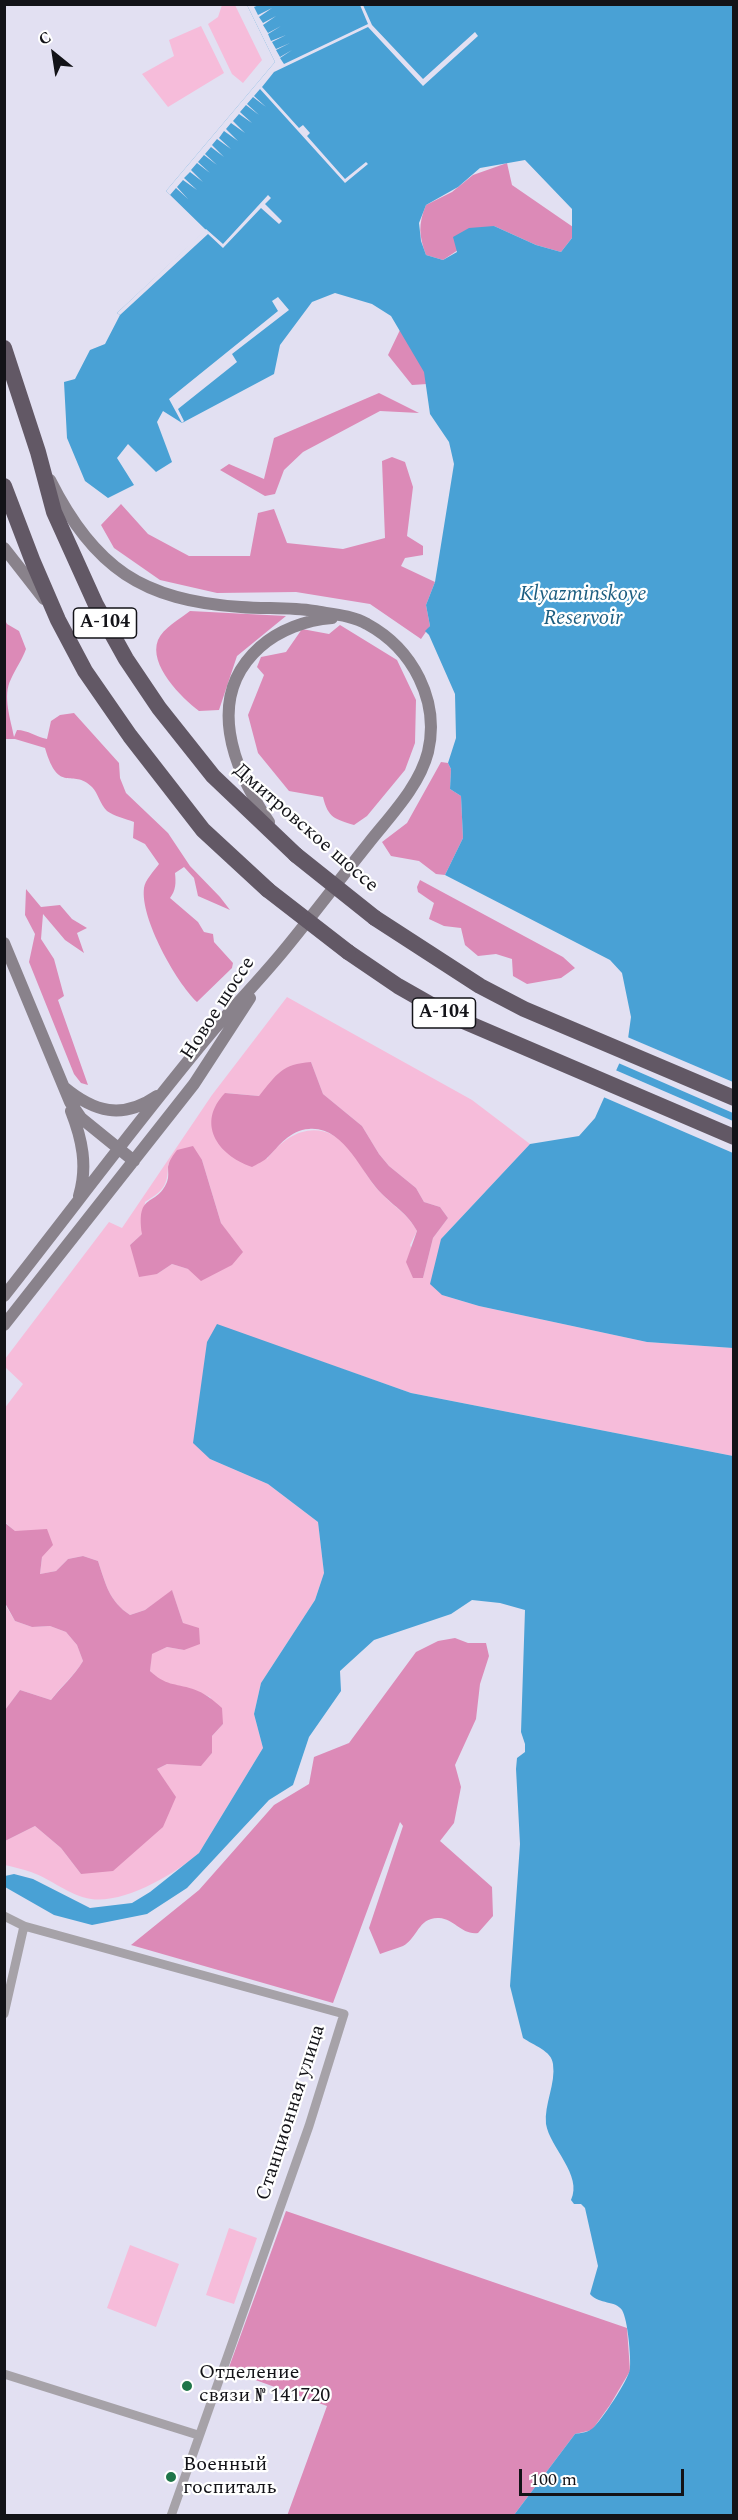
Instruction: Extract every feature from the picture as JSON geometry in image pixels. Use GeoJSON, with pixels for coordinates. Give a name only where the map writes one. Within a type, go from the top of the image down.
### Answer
{"type":"FeatureCollection","features":[{"type":"Feature","properties":{"kind":"highway","name":"Дмитровское шоссе"},"geometry":{"type":"LineString","coordinates":[[4,348],[38,452],[54,512],[96,605],[126,659],[159,708],[213,776],[293,852],[375,918],[480,986],[734,1098]]}},
{"type":"Feature","properties":{"kind":"highway","name":"А-104"},"geometry":{"type":"LineString","coordinates":[[4,486],[58,620],[86,671],[158,773],[203,830],[268,890],[348,952],[398,986],[449,1016],[734,1137]]}},
{"type":"Feature","properties":{"kind":"main road"},"geometry":{"type":"LineString","coordinates":[[38,452],[51,483],[74,524],[102,557],[130,579],[161,594],[192,600],[237,607],[310,610],[346,616],[366,623],[394,644],[414,668],[424,687],[430,708],[432,732],[427,756],[417,778],[394,811],[274,962]]}},
{"type":"Feature","properties":{"kind":"main road"},"geometry":{"type":"LineString","coordinates":[[4,548],[58,620]]}},
{"type":"Feature","properties":{"kind":"main road"},"geometry":{"type":"LineString","coordinates":[[293,852],[256,803],[242,778],[228,722],[228,701],[233,681],[248,658],[270,638],[297,625],[346,616]]}},
{"type":"Feature","properties":{"kind":"main road"},"geometry":{"type":"LineString","coordinates":[[4,943],[77,1128],[83,1151],[82,1183],[77,1202]]}},
{"type":"Feature","properties":{"kind":"main road","name":"Новое шоссе"},"geometry":{"type":"LineString","coordinates":[[4,1296],[216,1027],[274,962]]}},
{"type":"Feature","properties":{"kind":"main road","name":"Новое шоссе"},"geometry":{"type":"LineString","coordinates":[[4,1325],[194,1084],[274,962]]}},
{"type":"Feature","properties":{"kind":"main road"},"geometry":{"type":"LineString","coordinates":[[61,1084],[88,1105],[100,1109],[118,1110],[138,1107],[168,1087]]}},
{"type":"Feature","properties":{"kind":"main road"},"geometry":{"type":"LineString","coordinates":[[61,1084],[81,1118],[134,1161]]}},
{"type":"Feature","properties":{"kind":"street","name":"Станционная улица"},"geometry":{"type":"LineString","coordinates":[[4,1916],[24,1926],[344,2014],[306,2134],[171,2516]]}},
{"type":"Feature","properties":{"kind":"street"},"geometry":{"type":"LineString","coordinates":[[4,2014],[24,1926]]}},
{"type":"Feature","properties":{"kind":"street"},"geometry":{"type":"LineString","coordinates":[[4,2374],[198,2435]]}},
{"type":"Feature","properties":{"kind":"shaded area"},"geometry":{"type":"Polygon","coordinates":[[[222,5],[235,5],[262,60],[243,83],[232,74],[208,24],[218,17],[222,5]]]}},
{"type":"Feature","properties":{"kind":"shaded area"},"geometry":{"type":"Polygon","coordinates":[[[201,26],[224,73],[168,107],[142,74],[174,56],[169,40],[201,26]]]}},
{"type":"Feature","properties":{"kind":"shaded area"},"geometry":{"type":"Polygon","coordinates":[[[507,163],[512,185],[573,227],[572,238],[561,252],[536,245],[494,226],[443,260],[426,255],[420,230],[426,205],[452,192],[473,175],[507,163]]]}},
{"type":"Feature","properties":{"kind":"shaded area"},"geometry":{"type":"Polygon","coordinates":[[[400,330],[422,347],[427,384],[412,385],[388,355],[400,330]]]}},
{"type":"Feature","properties":{"kind":"shaded area"},"geometry":{"type":"Polygon","coordinates":[[[379,393],[419,413],[380,411],[303,452],[284,470],[275,494],[265,496],[220,470],[229,464],[264,479],[274,438],[379,393]]]}},
{"type":"Feature","properties":{"kind":"shaded area"},"geometry":{"type":"Polygon","coordinates":[[[392,457],[405,462],[413,487],[407,536],[423,546],[423,555],[405,558],[401,566],[435,582],[426,605],[430,626],[421,639],[370,604],[296,592],[217,593],[160,580],[114,548],[101,525],[121,504],[148,534],[189,556],[250,556],[258,513],[274,509],[287,543],[343,549],[385,538],[382,461],[392,457]]]}},
{"type":"Feature","properties":{"kind":"shaded area"},"geometry":{"type":"Polygon","coordinates":[[[190,611],[286,616],[237,656],[219,710],[199,711],[168,680],[158,660],[156,650],[160,636],[190,611]]]}},
{"type":"Feature","properties":{"kind":"shaded area"},"geometry":{"type":"Polygon","coordinates":[[[4,618],[7,624],[19,631],[26,649],[11,679],[7,693],[14,737],[17,730],[47,739],[51,721],[60,715],[74,713],[119,763],[120,778],[126,793],[168,833],[190,866],[230,910],[198,896],[194,878],[184,867],[175,873],[175,886],[170,898],[198,922],[204,932],[213,934],[214,942],[233,963],[232,968],[197,1002],[179,980],[153,932],[144,901],[144,888],[159,864],[145,844],[133,838],[134,822],[107,811],[94,789],[85,782],[66,778],[55,772],[45,748],[15,739],[5,739],[4,618]]]}},
{"type":"Feature","properties":{"kind":"shaded area"},"geometry":{"type":"Polygon","coordinates":[[[340,625],[397,660],[416,700],[415,743],[405,770],[367,816],[354,825],[333,817],[323,797],[289,791],[258,753],[248,715],[264,675],[257,667],[261,657],[286,652],[302,629],[329,634],[340,625]]]}},
{"type":"Feature","properties":{"kind":"shaded area"},"geometry":{"type":"Polygon","coordinates":[[[441,762],[448,763],[451,769],[450,789],[461,796],[463,838],[445,875],[436,874],[419,861],[391,856],[382,842],[407,823],[441,762]]]}},
{"type":"Feature","properties":{"kind":"shaded area"},"geometry":{"type":"Polygon","coordinates":[[[420,880],[563,957],[575,968],[561,978],[527,984],[513,976],[512,959],[496,954],[478,956],[465,945],[461,928],[444,926],[429,919],[434,903],[418,892],[417,887],[420,880]]]}},
{"type":"Feature","properties":{"kind":"shaded area"},"geometry":{"type":"Polygon","coordinates":[[[26,889],[41,907],[60,905],[72,919],[87,928],[77,933],[84,953],[65,940],[43,914],[41,939],[54,959],[64,996],[58,1000],[88,1085],[81,1083],[74,1074],[29,962],[35,934],[25,915],[26,889]]]}},
{"type":"Feature","properties":{"kind":"shaded area"},"geometry":{"type":"Polygon","coordinates":[[[287,997],[472,1100],[530,1144],[441,1239],[442,1295],[479,1306],[647,1342],[733,1348],[733,1456],[411,1393],[217,1325],[210,1459],[268,1484],[318,1522],[324,1573],[315,1600],[261,1683],[254,1714],[263,1748],[199,1853],[177,1870],[148,1886],[118,1897],[91,1899],[31,1872],[5,1865],[5,1841],[35,1826],[61,1848],[81,1874],[157,1769],[167,1764],[201,1765],[212,1753],[212,1736],[223,1724],[210,1697],[194,1690],[163,1683],[150,1671],[151,1654],[167,1647],[184,1650],[183,1623],[172,1591],[145,1610],[130,1615],[113,1598],[98,1561],[83,1556],[68,1559],[56,1571],[40,1574],[42,1557],[5,1522],[4,1409],[23,1384],[5,1367],[5,1359],[109,1222],[122,1228],[212,1095],[287,997]],[[311,1062],[259,1096],[226,1093],[267,1159],[286,1140],[308,1131],[331,1134],[342,1141],[377,1189],[405,1215],[417,1231],[410,1245],[423,1278],[433,1238],[448,1218],[440,1207],[424,1202],[416,1188],[389,1166],[379,1154],[362,1126],[323,1094],[311,1062]],[[202,1160],[168,1164],[167,1178],[163,1187],[145,1202],[142,1234],[130,1245],[157,1274],[172,1264],[188,1269],[230,1236],[221,1223],[202,1160]]]}},
{"type":"Feature","properties":{"kind":"shaded area"},"geometry":{"type":"Polygon","coordinates":[[[311,1062],[323,1094],[362,1126],[379,1154],[389,1166],[416,1188],[424,1202],[440,1207],[448,1218],[433,1238],[423,1278],[413,1278],[406,1262],[417,1231],[405,1215],[374,1185],[351,1153],[333,1135],[322,1130],[309,1129],[296,1132],[266,1159],[252,1167],[229,1155],[214,1137],[212,1116],[216,1104],[225,1093],[259,1096],[287,1068],[311,1062]]]}},
{"type":"Feature","properties":{"kind":"shaded area"},"geometry":{"type":"Polygon","coordinates":[[[193,1146],[202,1160],[221,1223],[243,1252],[232,1265],[201,1281],[188,1269],[172,1264],[157,1274],[139,1277],[130,1245],[142,1234],[141,1220],[144,1206],[163,1190],[168,1180],[169,1163],[177,1150],[193,1146]]]}},
{"type":"Feature","properties":{"kind":"shaded area"},"geometry":{"type":"Polygon","coordinates":[[[4,1522],[15,1531],[47,1529],[53,1545],[42,1557],[40,1574],[56,1571],[68,1559],[83,1556],[98,1561],[113,1598],[130,1615],[145,1610],[172,1590],[183,1623],[199,1628],[200,1644],[184,1650],[167,1647],[152,1654],[150,1671],[166,1682],[193,1689],[209,1697],[222,1708],[223,1724],[212,1736],[212,1753],[201,1766],[167,1764],[157,1769],[176,1797],[163,1827],[113,1871],[81,1874],[61,1848],[35,1826],[5,1841],[5,1710],[20,1690],[51,1700],[83,1661],[77,1645],[66,1632],[50,1626],[32,1627],[15,1621],[5,1603],[4,1522]]]}},
{"type":"Feature","properties":{"kind":"shaded area"},"geometry":{"type":"Polygon","coordinates":[[[4,1603],[15,1621],[32,1627],[50,1626],[66,1632],[77,1645],[83,1661],[51,1700],[20,1690],[5,1710],[4,1603]]]}},
{"type":"Feature","properties":{"kind":"shaded area"},"geometry":{"type":"Polygon","coordinates":[[[455,1638],[468,1643],[486,1643],[489,1656],[480,1684],[476,1719],[455,1765],[461,1787],[454,1823],[440,1841],[492,1887],[493,1916],[478,1933],[467,1932],[445,1919],[432,1919],[422,1924],[403,1946],[380,1954],[369,1928],[403,1826],[400,1822],[333,2003],[131,1945],[199,1890],[274,1805],[309,1784],[314,1757],[349,1743],[416,1652],[438,1641],[455,1638]]]}},
{"type":"Feature","properties":{"kind":"shaded area"},"geometry":{"type":"Polygon","coordinates":[[[286,2211],[627,2328],[630,2371],[610,2405],[592,2430],[575,2434],[514,2515],[287,2516],[327,2406],[228,2370],[286,2211]]]}},
{"type":"Feature","properties":{"kind":"shaded area"},"geometry":{"type":"Polygon","coordinates":[[[229,2228],[257,2238],[234,2304],[206,2295],[229,2228]]]}},
{"type":"Feature","properties":{"kind":"shaded area"},"geometry":{"type":"Polygon","coordinates":[[[130,2245],[179,2264],[156,2327],[107,2308],[130,2245]]]}},
{"type":"Feature","properties":{"kind":"water","name":"Klyazminskoye Reservoir"},"geometry":{"type":"Polygon","coordinates":[[[247,5],[733,5],[733,1348],[647,1342],[479,1306],[442,1295],[430,1284],[441,1239],[530,1144],[579,1136],[595,1118],[627,1046],[631,1017],[622,973],[610,960],[445,875],[463,838],[461,796],[450,789],[451,769],[448,763],[456,738],[455,694],[429,635],[425,631],[430,626],[426,605],[435,582],[454,464],[449,442],[430,414],[424,372],[391,316],[372,304],[335,293],[312,302],[280,345],[274,374],[182,423],[163,411],[157,422],[172,462],[156,472],[128,444],[117,458],[134,485],[108,498],[85,481],[67,438],[64,382],[75,379],[90,350],[105,344],[120,315],[117,313],[206,230],[166,191],[275,62],[247,5]],[[525,160],[480,168],[458,187],[426,205],[419,223],[421,241],[426,255],[443,260],[457,252],[453,237],[469,228],[494,226],[536,245],[561,252],[572,238],[572,209],[525,160]]]}},
{"type":"Feature","properties":{"kind":"water"},"geometry":{"type":"Polygon","coordinates":[[[217,1324],[411,1393],[733,1456],[733,2515],[514,2515],[575,2434],[585,2432],[597,2424],[614,2400],[630,2369],[627,2330],[622,2310],[590,2294],[598,2266],[585,2208],[581,2204],[574,2204],[571,2200],[574,2191],[573,2181],[546,2124],[553,2079],[552,2059],[546,2052],[523,2038],[510,1986],[520,1844],[516,1769],[517,1758],[525,1752],[521,1732],[525,1610],[500,1603],[472,1600],[451,1614],[374,1640],[340,1671],[341,1691],[309,1737],[293,1785],[269,1800],[187,1888],[147,1914],[92,1925],[54,1915],[5,1887],[5,1876],[14,1874],[33,1879],[90,1908],[132,1903],[150,1892],[199,1853],[263,1748],[254,1714],[261,1683],[315,1600],[324,1573],[318,1522],[268,1484],[210,1459],[193,1443],[207,1342],[217,1324]]]}},
{"type":"Feature","properties":{"kind":"pier"},"geometry":{"type":"Polygon","coordinates":[[[247,5],[259,5],[254,7],[258,15],[272,8],[259,17],[263,23],[276,16],[263,25],[268,33],[281,26],[268,34],[271,41],[286,35],[272,42],[276,49],[290,43],[276,50],[280,57],[292,50],[280,58],[284,64],[368,24],[360,5],[363,5],[372,25],[423,79],[475,32],[478,36],[423,86],[368,27],[274,72],[262,87],[299,128],[303,125],[310,133],[307,136],[345,179],[366,162],[368,164],[345,183],[260,89],[254,96],[266,107],[253,97],[247,104],[259,115],[246,105],[240,112],[252,123],[239,114],[233,121],[245,133],[231,123],[226,129],[238,141],[224,131],[219,138],[231,149],[217,139],[212,145],[224,157],[211,147],[205,154],[217,165],[204,155],[198,162],[210,173],[197,163],[191,170],[203,182],[190,172],[184,178],[197,190],[183,180],[177,187],[188,199],[176,188],[170,195],[166,191],[275,62],[247,5]]]}},
{"type":"Feature","properties":{"kind":"pier"},"geometry":{"type":"Polygon","coordinates":[[[268,195],[271,198],[265,204],[282,221],[279,224],[261,208],[223,248],[208,234],[120,315],[117,313],[206,229],[223,244],[268,195]]]}},
{"type":"Feature","properties":{"kind":"pier"},"geometry":{"type":"Polygon","coordinates":[[[278,297],[289,310],[232,354],[237,362],[178,409],[184,421],[182,423],[169,399],[278,311],[272,301],[278,297]]]}},
{"type":"Feature","properties":{"kind":"pier"},"geometry":{"type":"Polygon","coordinates":[[[625,1036],[733,1082],[733,1113],[616,1062],[625,1036]]]}},
{"type":"Feature","properties":{"kind":"pier"},"geometry":{"type":"Polygon","coordinates":[[[613,1069],[733,1121],[733,1153],[601,1096],[613,1069]]]}},
{"type":"Feature","properties":{"kind":"place","name":"Отделение связи № 141720"},"geometry":{"type":"Point","coordinates":[187,2386]}},
{"type":"Feature","properties":{"kind":"place","name":"Военный госпиталь"},"geometry":{"type":"Point","coordinates":[171,2477]}}]}
